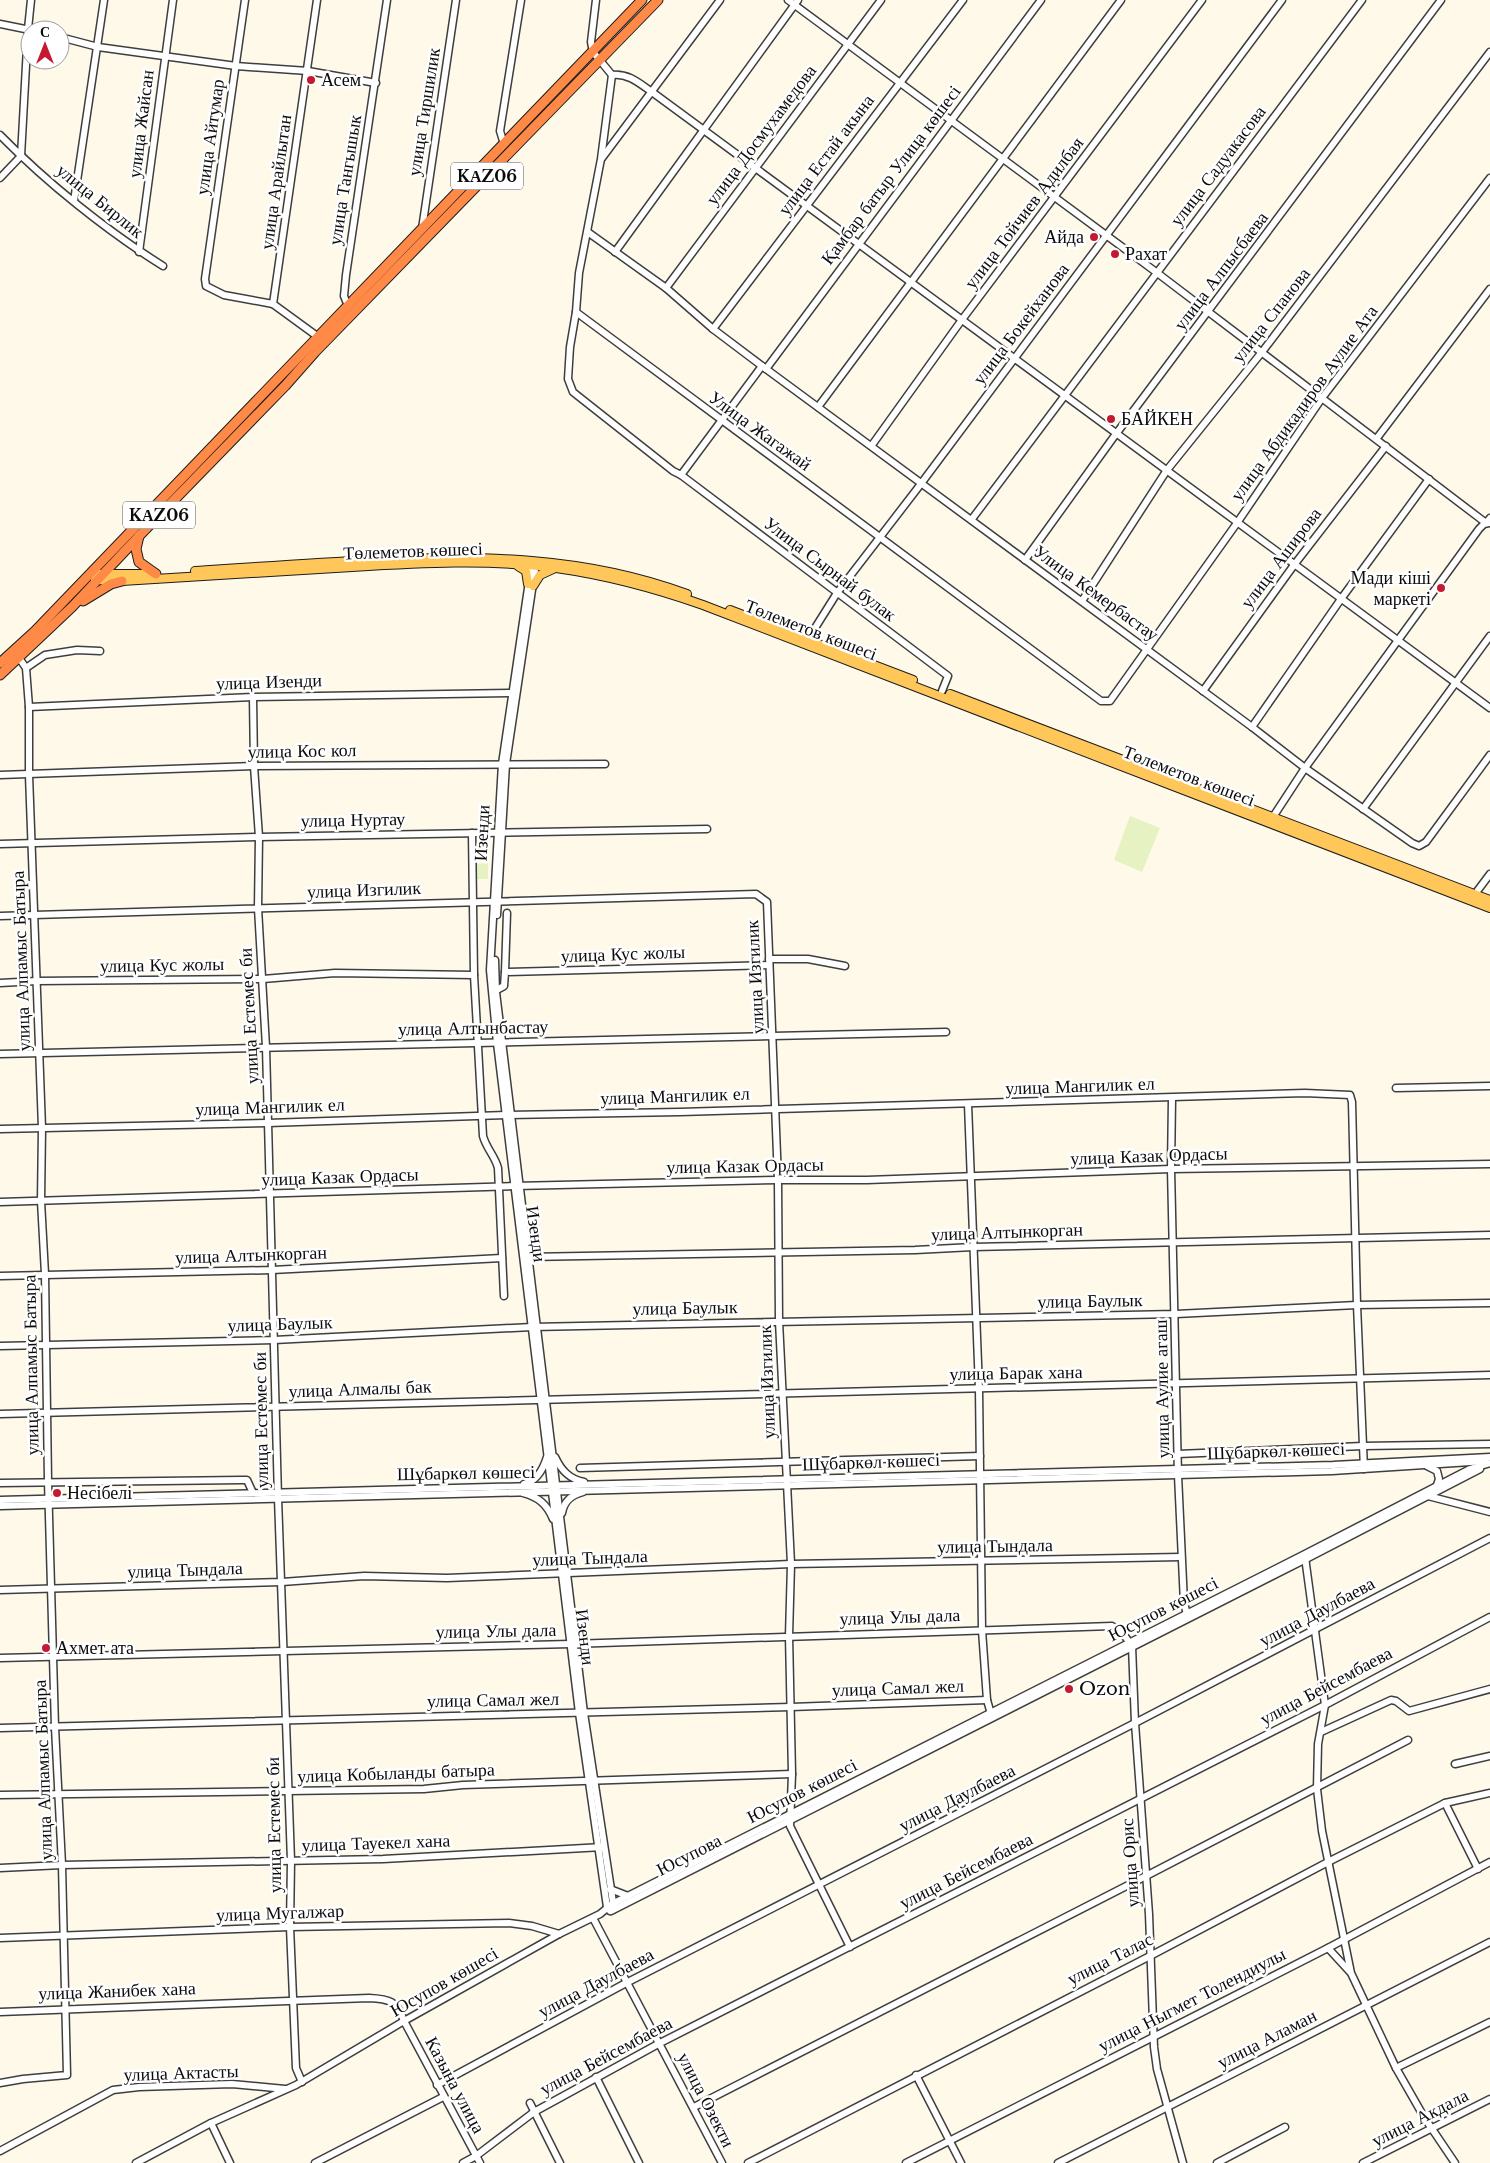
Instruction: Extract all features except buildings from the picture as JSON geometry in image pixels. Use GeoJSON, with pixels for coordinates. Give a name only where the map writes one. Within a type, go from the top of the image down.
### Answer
{"type":"FeatureCollection","features":[{"type":"Feature","properties":{"kind":"highway","name":"KАZ06"},"geometry":{"type":"LineString","coordinates":[[0,663],[140,535],[321,339],[348,306],[642,0]]}},
{"type":"Feature","properties":{"kind":"highway","name":"KАZ06"},"geometry":{"type":"LineString","coordinates":[[0,675],[72,608],[94,577],[321,339],[658,0]]}},
{"type":"Feature","properties":{"kind":"highway"},"geometry":{"type":"LineString","coordinates":[[140,535],[136,549],[139,562],[156,574]]}},
{"type":"Feature","properties":{"kind":"highway"},"geometry":{"type":"LineString","coordinates":[[72,608],[102,590],[122,581]]}},
{"type":"Feature","properties":{"kind":"main road","name":"Төлеметов көшесі"},"geometry":{"type":"LineString","coordinates":[[94,577],[287,564],[441,557],[585,567],[657,584],[1271,819],[1490,900]]}},
{"type":"Feature","properties":{"kind":"main road","name":"Төлеметов көшесі"},"geometry":{"type":"LineString","coordinates":[[94,577],[122,581],[388,565],[534,563],[611,578],[663,591],[942,692],[1271,819],[1490,908]]}},
{"type":"Feature","properties":{"kind":"main road"},"geometry":{"type":"LineString","coordinates":[[509,564],[522,567],[530,585],[540,575],[557,568]]}},
{"type":"Feature","properties":{"kind":"main road"},"geometry":{"type":"LineString","coordinates":[[1456,894],[1475,894]]}},
{"type":"Feature","properties":{"kind":"street"},"geometry":{"type":"LineString","coordinates":[[30,20],[32,0]]}},
{"type":"Feature","properties":{"kind":"street"},"geometry":{"type":"LineString","coordinates":[[74,200],[104,0]]}},
{"type":"Feature","properties":{"kind":"street","name":"улица Жайсан"},"geometry":{"type":"LineString","coordinates":[[139,252],[173,0]]}},
{"type":"Feature","properties":{"kind":"street","name":"улица Айтумар"},"geometry":{"type":"LineString","coordinates":[[245,0],[205,279],[206,286],[224,295],[274,304]]}},
{"type":"Feature","properties":{"kind":"street","name":"улица Арайлытан"},"geometry":{"type":"LineString","coordinates":[[274,304],[317,0]]}},
{"type":"Feature","properties":{"kind":"street","name":"улица Тангышык"},"geometry":{"type":"LineString","coordinates":[[348,306],[344,296],[346,274],[387,0]]}},
{"type":"Feature","properties":{"kind":"street","name":"улица Тиршилик"},"geometry":{"type":"LineString","coordinates":[[422,229],[456,0]]}},
{"type":"Feature","properties":{"kind":"street"},"geometry":{"type":"LineString","coordinates":[[504,144],[500,131],[521,0]]}},
{"type":"Feature","properties":{"kind":"street"},"geometry":{"type":"LineString","coordinates":[[596,0],[591,42],[593,52],[612,75],[620,74],[630,77],[652,92],[1490,708]]}},
{"type":"Feature","properties":{"kind":"street"},"geometry":{"type":"LineString","coordinates":[[601,159],[720,0]]}},
{"type":"Feature","properties":{"kind":"street"},"geometry":{"type":"LineString","coordinates":[[788,0],[796,3],[899,83],[1156,272],[1208,313],[1377,438],[1428,479],[1489,521],[1479,530],[1305,768],[1271,819]]}},
{"type":"Feature","properties":{"kind":"street","name":"улица Досмухамедова"},"geometry":{"type":"LineString","coordinates":[[666,288],[881,0]]}},
{"type":"Feature","properties":{"kind":"street","name":"улица Естай акына"},"geometry":{"type":"LineString","coordinates":[[713,329],[963,0]]}},
{"type":"Feature","properties":{"kind":"street","name":"Қамбар батыр Улица көшесі"},"geometry":{"type":"LineString","coordinates":[[681,475],[858,244],[1041,0]]}},
{"type":"Feature","properties":{"kind":"street"},"geometry":{"type":"LineString","coordinates":[[818,407],[1121,0]]}},
{"type":"Feature","properties":{"kind":"street","name":"улица Тойчиев Адилбая"},"geometry":{"type":"LineString","coordinates":[[872,445],[961,321],[1202,0]]}},
{"type":"Feature","properties":{"kind":"street","name":"улица Бокейханова"},"geometry":{"type":"LineString","coordinates":[[806,642],[837,593],[1282,0]]}},
{"type":"Feature","properties":{"kind":"street","name":"улица Садуакасова"},"geometry":{"type":"LineString","coordinates":[[972,518],[1362,0]]}},
{"type":"Feature","properties":{"kind":"street","name":"улица Алпысбаева"},"geometry":{"type":"LineString","coordinates":[[1025,560],[1117,433],[1441,0]]}},
{"type":"Feature","properties":{"kind":"street"},"geometry":{"type":"LineString","coordinates":[[615,252],[796,3]]}},
{"type":"Feature","properties":{"kind":"street"},"geometry":{"type":"LineString","coordinates":[[0,24],[20,28]]}},
{"type":"Feature","properties":{"kind":"street"},"geometry":{"type":"LineString","coordinates":[[70,39],[98,46],[236,66],[308,71],[376,83]]}},
{"type":"Feature","properties":{"kind":"street","name":"улица Спанова"},"geometry":{"type":"LineString","coordinates":[[1082,601],[1167,470],[1262,352],[1490,52]]}},
{"type":"Feature","properties":{"kind":"street"},"geometry":{"type":"LineString","coordinates":[[0,178],[21,156],[26,70]]}},
{"type":"Feature","properties":{"kind":"street","name":"Улица Сырнай булак"},"geometry":{"type":"LineString","coordinates":[[612,75],[601,159],[579,273],[568,379],[573,392],[673,471],[681,475],[948,676],[942,692]]}},
{"type":"Feature","properties":{"kind":"street","name":"улица Бирлик"},"geometry":{"type":"LineString","coordinates":[[0,135],[21,156],[74,200],[139,252],[163,266]]}},
{"type":"Feature","properties":{"kind":"street","name":"улица Абдикадиров Аулие Ата"},"geometry":{"type":"LineString","coordinates":[[1148,650],[1322,398],[1490,178]]}},
{"type":"Feature","properties":{"kind":"street","name":"Улица Кемербастау"},"geometry":{"type":"LineString","coordinates":[[588,233],[666,288],[713,329],[972,518],[1025,560],[1305,768],[1412,843],[1419,846],[1426,842],[1490,755]]}},
{"type":"Feature","properties":{"kind":"street"},"geometry":{"type":"LineString","coordinates":[[1377,438],[1490,289]]}},
{"type":"Feature","properties":{"kind":"street"},"geometry":{"type":"LineString","coordinates":[[274,304],[321,339]]}},
{"type":"Feature","properties":{"kind":"street","name":"Улица Жагажай"},"geometry":{"type":"LineString","coordinates":[[576,312],[721,422],[1101,701],[1110,701],[1148,650]]}},
{"type":"Feature","properties":{"kind":"street","name":"улица Аширова"},"geometry":{"type":"LineString","coordinates":[[1203,691],[1294,565],[1386,446]]}},
{"type":"Feature","properties":{"kind":"street"},"geometry":{"type":"LineString","coordinates":[[1252,727],[1428,479]]}},
{"type":"Feature","properties":{"kind":"street","name":"Изенди"},"geometry":{"type":"LineString","coordinates":[[534,563],[513,693],[504,764],[490,970],[573,1644],[611,1908]]}},
{"type":"Feature","properties":{"kind":"street"},"geometry":{"type":"LineString","coordinates":[[1363,809],[1490,636]]}},
{"type":"Feature","properties":{"kind":"street"},"geometry":{"type":"LineString","coordinates":[[19,658],[26,668],[45,655],[77,650],[100,651]]}},
{"type":"Feature","properties":{"kind":"street","name":"улица Алпамыс Батыра"},"geometry":{"type":"LineString","coordinates":[[0,2083],[23,2078],[67,2075],[62,1865],[48,1502],[46,1345],[41,1201],[42,1128],[29,775],[29,707],[26,668]]}},
{"type":"Feature","properties":{"kind":"street","name":"улица Изенди"},"geometry":{"type":"LineString","coordinates":[[29,707],[253,697],[513,693]]}},
{"type":"Feature","properties":{"kind":"street","name":"улица Естемес би"},"geometry":{"type":"LineString","coordinates":[[253,697],[254,766],[259,837],[258,908],[266,1047],[278,1495],[291,1861],[290,1927],[296,2068],[302,2082]]}},
{"type":"Feature","properties":{"kind":"street","name":"улица Кос кол"},"geometry":{"type":"LineString","coordinates":[[0,774],[29,775],[254,766],[605,764]]}},
{"type":"Feature","properties":{"kind":"street","name":"улица Нуртау"},"geometry":{"type":"LineString","coordinates":[[0,844],[259,837],[707,829]]}},
{"type":"Feature","properties":{"kind":"street"},"geometry":{"type":"LineString","coordinates":[[472,833],[476,1044],[483,1136],[486,1146],[496,1160],[499,1186],[504,1296]]}},
{"type":"Feature","properties":{"kind":"street"},"geometry":{"type":"LineString","coordinates":[[1475,894],[1490,874]]}},
{"type":"Feature","properties":{"kind":"street","name":"улица Изгилик"},"geometry":{"type":"LineString","coordinates":[[0,916],[756,894],[767,902],[778,1180],[779,1321],[791,1564],[789,1636],[792,1813],[790,1820]]}},
{"type":"Feature","properties":{"kind":"street"},"geometry":{"type":"LineString","coordinates":[[494,992],[504,986],[507,913]]}},
{"type":"Feature","properties":{"kind":"street","name":"улица Кус жолы"},"geometry":{"type":"LineString","coordinates":[[505,972],[808,959],[845,966]]}},
{"type":"Feature","properties":{"kind":"street","name":"улица Кус жолы"},"geometry":{"type":"LineString","coordinates":[[0,983],[263,979],[335,973],[474,975]]}},
{"type":"Feature","properties":{"kind":"street","name":"улица Алтынбастау"},"geometry":{"type":"LineString","coordinates":[[0,1054],[773,1038],[845,1033],[946,1032]]}},
{"type":"Feature","properties":{"kind":"street"},"geometry":{"type":"LineString","coordinates":[[1396,1088],[1490,1086]]}},
{"type":"Feature","properties":{"kind":"street","name":"улица Мангилик ел"},"geometry":{"type":"LineString","coordinates":[[0,1129],[268,1123],[509,1114],[680,1112],[1172,1099],[1304,1093],[1350,1095],[1352,1102],[1354,1167]]}},
{"type":"Feature","properties":{"kind":"street","name":"улица Аулие агаш"},"geometry":{"type":"LineString","coordinates":[[1172,1099],[1171,1169],[1176,1314],[1178,1471],[1181,1557],[1187,1617]]}},
{"type":"Feature","properties":{"kind":"street","name":"улица Самал жел"},"geometry":{"type":"LineString","coordinates":[[968,1104],[979,1389],[982,1630],[987,1700],[991,1715]]}},
{"type":"Feature","properties":{"kind":"street","name":"улица Казак Ордасы"},"geometry":{"type":"LineString","coordinates":[[0,1202],[499,1186],[838,1180],[1171,1169],[1490,1164]]}},
{"type":"Feature","properties":{"kind":"street"},"geometry":{"type":"LineString","coordinates":[[1354,1167],[1357,1306],[1364,1466]]}},
{"type":"Feature","properties":{"kind":"street","name":"улица Алтынкорган"},"geometry":{"type":"LineString","coordinates":[[526,1257],[915,1250],[1490,1235]]}},
{"type":"Feature","properties":{"kind":"street","name":"улица Алтынкорган"},"geometry":{"type":"LineString","coordinates":[[0,1276],[272,1270],[502,1258]]}},
{"type":"Feature","properties":{"kind":"street","name":"улица Баулык"},"geometry":{"type":"LineString","coordinates":[[0,1346],[274,1340],[535,1327],[1176,1314],[1357,1306],[1490,1303]]}},
{"type":"Feature","properties":{"kind":"street","name":"улица Барак хана"},"geometry":{"type":"LineString","coordinates":[[544,1399],[1490,1375]]}},
{"type":"Feature","properties":{"kind":"street","name":"улица Алмалы бак"},"geometry":{"type":"LineString","coordinates":[[0,1414],[544,1399]]}},
{"type":"Feature","properties":{"kind":"street"},"geometry":{"type":"LineString","coordinates":[[1178,1454],[1363,1446],[1490,1444]]}},
{"type":"Feature","properties":{"kind":"street"},"geometry":{"type":"LineString","coordinates":[[550,1451],[564,1472],[572,1478],[592,1487]]}},
{"type":"Feature","properties":{"kind":"street"},"geometry":{"type":"LineString","coordinates":[[516,1489],[530,1483],[543,1470],[550,1451]]}},
{"type":"Feature","properties":{"kind":"street"},"geometry":{"type":"LineString","coordinates":[[580,1468],[980,1456]]}},
{"type":"Feature","properties":{"kind":"street","name":"Шұбаркөл көшесі"},"geometry":{"type":"LineString","coordinates":[[1364,1466],[1490,1457]]}},
{"type":"Feature","properties":{"kind":"street","name":"Шұбаркөл көшесі"},"geometry":{"type":"LineString","coordinates":[[0,1500],[48,1502],[1490,1462]]}},
{"type":"Feature","properties":{"kind":"street","name":"Юсупов көшесі"},"geometry":{"type":"LineString","coordinates":[[1305,1557],[1470,1469],[1490,1462]]}},
{"type":"Feature","properties":{"kind":"street","name":"Юсупов көшесі"},"geometry":{"type":"LineString","coordinates":[[611,1908],[628,1896],[1428,1496],[1490,1462]]}},
{"type":"Feature","properties":{"kind":"street"},"geometry":{"type":"LineString","coordinates":[[1421,1465],[1430,1466],[1437,1471],[1439,1479],[1437,1486]]}},
{"type":"Feature","properties":{"kind":"street"},"geometry":{"type":"LineString","coordinates":[[0,1482],[247,1480],[253,1493]]}},
{"type":"Feature","properties":{"kind":"street"},"geometry":{"type":"LineString","coordinates":[[559,1528],[563,1506],[566,1501],[592,1487]]}},
{"type":"Feature","properties":{"kind":"street"},"geometry":{"type":"LineString","coordinates":[[516,1489],[541,1500],[548,1507],[559,1528]]}},
{"type":"Feature","properties":{"kind":"street","name":"Шұбаркөл көшесі"},"geometry":{"type":"LineString","coordinates":[[0,1506],[48,1502],[253,1493],[278,1495]]}},
{"type":"Feature","properties":{"kind":"street"},"geometry":{"type":"LineString","coordinates":[[1428,1496],[1490,1512]]}},
{"type":"Feature","properties":{"kind":"street","name":"улица Даулбаева"},"geometry":{"type":"LineString","coordinates":[[437,2084],[626,1983],[1316,1630],[1490,1538]]}},
{"type":"Feature","properties":{"kind":"street","name":"улица Тындала"},"geometry":{"type":"LineString","coordinates":[[0,1590],[282,1582],[364,1576],[447,1578],[791,1564],[1181,1557]]}},
{"type":"Feature","properties":{"kind":"street"},"geometry":{"type":"LineString","coordinates":[[1305,1557],[1326,1705],[1320,1732],[1317,1789],[1328,1862],[1351,1973],[1396,2068],[1431,2129],[1455,2163]]}},
{"type":"Feature","properties":{"kind":"street","name":"улица Бейсембаева"},"geometry":{"type":"LineString","coordinates":[[463,2163],[476,2156],[534,2112],[660,2043],[1326,1705],[1490,1617]]}},
{"type":"Feature","properties":{"kind":"street","name":"улица Улы дала"},"geometry":{"type":"LineString","coordinates":[[0,1658],[573,1644],[1112,1626],[1119,1629],[1131,1644]]}},
{"type":"Feature","properties":{"kind":"street","name":"улица Орис"},"geometry":{"type":"LineString","coordinates":[[1131,1644],[1146,1876],[1153,2037],[1157,2068],[1183,2163]]}},
{"type":"Feature","properties":{"kind":"street"},"geometry":{"type":"LineString","coordinates":[[1320,1732],[1391,1700],[1396,1701],[1409,1711],[1490,1689]]}},
{"type":"Feature","properties":{"kind":"street","name":"улица Самал жел"},"geometry":{"type":"LineString","coordinates":[[0,1728],[791,1708],[987,1700]]}},
{"type":"Feature","properties":{"kind":"street","name":"Юсупов көшесі"},"geometry":{"type":"LineString","coordinates":[[790,1820],[991,1715]]}},
{"type":"Feature","properties":{"kind":"street"},"geometry":{"type":"LineString","coordinates":[[694,2107],[1317,1789],[1408,1740]]}},
{"type":"Feature","properties":{"kind":"street"},"geometry":{"type":"LineString","coordinates":[[1455,1764],[1490,1756]]}},
{"type":"Feature","properties":{"kind":"street","name":"улица Кобыланды батыра"},"geometry":{"type":"LineString","coordinates":[[0,1795],[424,1789],[463,1785],[792,1774]]}},
{"type":"Feature","properties":{"kind":"street","name":"улица Талас"},"geometry":{"type":"LineString","coordinates":[[748,2163],[1445,1803],[1490,1794]]}},
{"type":"Feature","properties":{"kind":"street"},"geometry":{"type":"LineString","coordinates":[[1445,1803],[1478,1869]]}},
{"type":"Feature","properties":{"kind":"street"},"geometry":{"type":"LineString","coordinates":[[790,1820],[791,1832],[850,1948]]}},
{"type":"Feature","properties":{"kind":"street","name":"Юсупова"},"geometry":{"type":"LineString","coordinates":[[600,1914],[790,1820]]}},
{"type":"Feature","properties":{"kind":"street","name":"Изенди"},"geometry":{"type":"LineString","coordinates":[[602,1847],[610,1889],[611,1908]]}},
{"type":"Feature","properties":{"kind":"street","name":"улица Тауекел хана"},"geometry":{"type":"LineString","coordinates":[[0,1868],[62,1865],[382,1859],[602,1847]]}},
{"type":"Feature","properties":{"kind":"street","name":"улица Ныгмет Толендиулы"},"geometry":{"type":"LineString","coordinates":[[906,2163],[1328,1948],[1490,1862]]}},
{"type":"Feature","properties":{"kind":"street"},"geometry":{"type":"LineString","coordinates":[[610,1889],[628,1896]]}},
{"type":"Feature","properties":{"kind":"street","name":"Юсупов көшесі"},"geometry":{"type":"LineString","coordinates":[[136,2163],[211,2123],[302,2082],[404,2021],[559,1934],[600,1914]]}},
{"type":"Feature","properties":{"kind":"street","name":"улица Озекти"},"geometry":{"type":"LineString","coordinates":[[593,1918],[722,2163]]}},
{"type":"Feature","properties":{"kind":"street","name":"улица Мугалжар"},"geometry":{"type":"LineString","coordinates":[[0,1938],[290,1927],[509,1923],[532,1926],[559,1934]]}},
{"type":"Feature","properties":{"kind":"street","name":"улица Аламан"},"geometry":{"type":"LineString","coordinates":[[1058,2163],[1490,1942]]}},
{"type":"Feature","properties":{"kind":"street"},"geometry":{"type":"LineString","coordinates":[[1328,1948],[1351,1973]]}},
{"type":"Feature","properties":{"kind":"street","name":"Казына улица"},"geometry":{"type":"LineString","coordinates":[[293,2001],[388,1999],[400,2008],[404,2021],[480,2163]]}},
{"type":"Feature","properties":{"kind":"street","name":"улица Жанибек хана"},"geometry":{"type":"LineString","coordinates":[[0,2012],[65,2008],[293,2001]]}},
{"type":"Feature","properties":{"kind":"street"},"geometry":{"type":"LineString","coordinates":[[1396,2068],[1490,2022]]}},
{"type":"Feature","properties":{"kind":"street"},"geometry":{"type":"LineString","coordinates":[[916,2075],[961,2163]]}},
{"type":"Feature","properties":{"kind":"street"},"geometry":{"type":"LineString","coordinates":[[596,2078],[639,2163]]}},
{"type":"Feature","properties":{"kind":"street","name":"улица Актасты"},"geometry":{"type":"LineString","coordinates":[[0,2151],[113,2090],[139,2087],[232,2084],[288,2089]]}},
{"type":"Feature","properties":{"kind":"street"},"geometry":{"type":"LineString","coordinates":[[315,2163],[444,2096]]}},
{"type":"Feature","properties":{"kind":"street","name":"улица Акдала"},"geometry":{"type":"LineString","coordinates":[[1363,2163],[1490,2099]]}},
{"type":"Feature","properties":{"kind":"street"},"geometry":{"type":"LineString","coordinates":[[530,2103],[560,2163]]}},
{"type":"Feature","properties":{"kind":"street"},"geometry":{"type":"LineString","coordinates":[[211,2123],[230,2163]]}},
{"type":"Feature","properties":{"kind":"street"},"geometry":{"type":"LineString","coordinates":[[1216,2163],[1285,2127]]}},
{"type":"Feature","properties":{"kind":"green space"},"geometry":{"type":"Polygon","coordinates":[[[1130,816],[1160,828],[1142,872],[1114,860],[1130,816]]]}},
{"type":"Feature","properties":{"kind":"green space"},"geometry":{"type":"Polygon","coordinates":[[[476,842],[484,842],[484,860],[476,860],[476,842]]]}},
{"type":"Feature","properties":{"kind":"green space"},"geometry":{"type":"Polygon","coordinates":[[[488,863],[488,879],[477,879],[476,864],[488,863]]]}},
{"type":"Feature","properties":{"kind":"place","name":"Асем"},"geometry":{"type":"Point","coordinates":[311,80]}},
{"type":"Feature","properties":{"kind":"place","name":"Айда"},"geometry":{"type":"Point","coordinates":[1094,237]}},
{"type":"Feature","properties":{"kind":"place","name":"Рахат"},"geometry":{"type":"Point","coordinates":[1115,254]}},
{"type":"Feature","properties":{"kind":"place","name":"БАЙКЕН"},"geometry":{"type":"Point","coordinates":[1111,419]}},
{"type":"Feature","properties":{"kind":"place","name":"Мади кіші маркеті"},"geometry":{"type":"Point","coordinates":[1441,588]}},
{"type":"Feature","properties":{"kind":"place","name":"Несібелі"},"geometry":{"type":"Point","coordinates":[57,1493]}},
{"type":"Feature","properties":{"kind":"place","name":"Ахмет ата"},"geometry":{"type":"Point","coordinates":[46,1648]}},
{"type":"Feature","properties":{"kind":"place","name":"Ozon"},"geometry":{"type":"Point","coordinates":[1069,1689]}}]}
